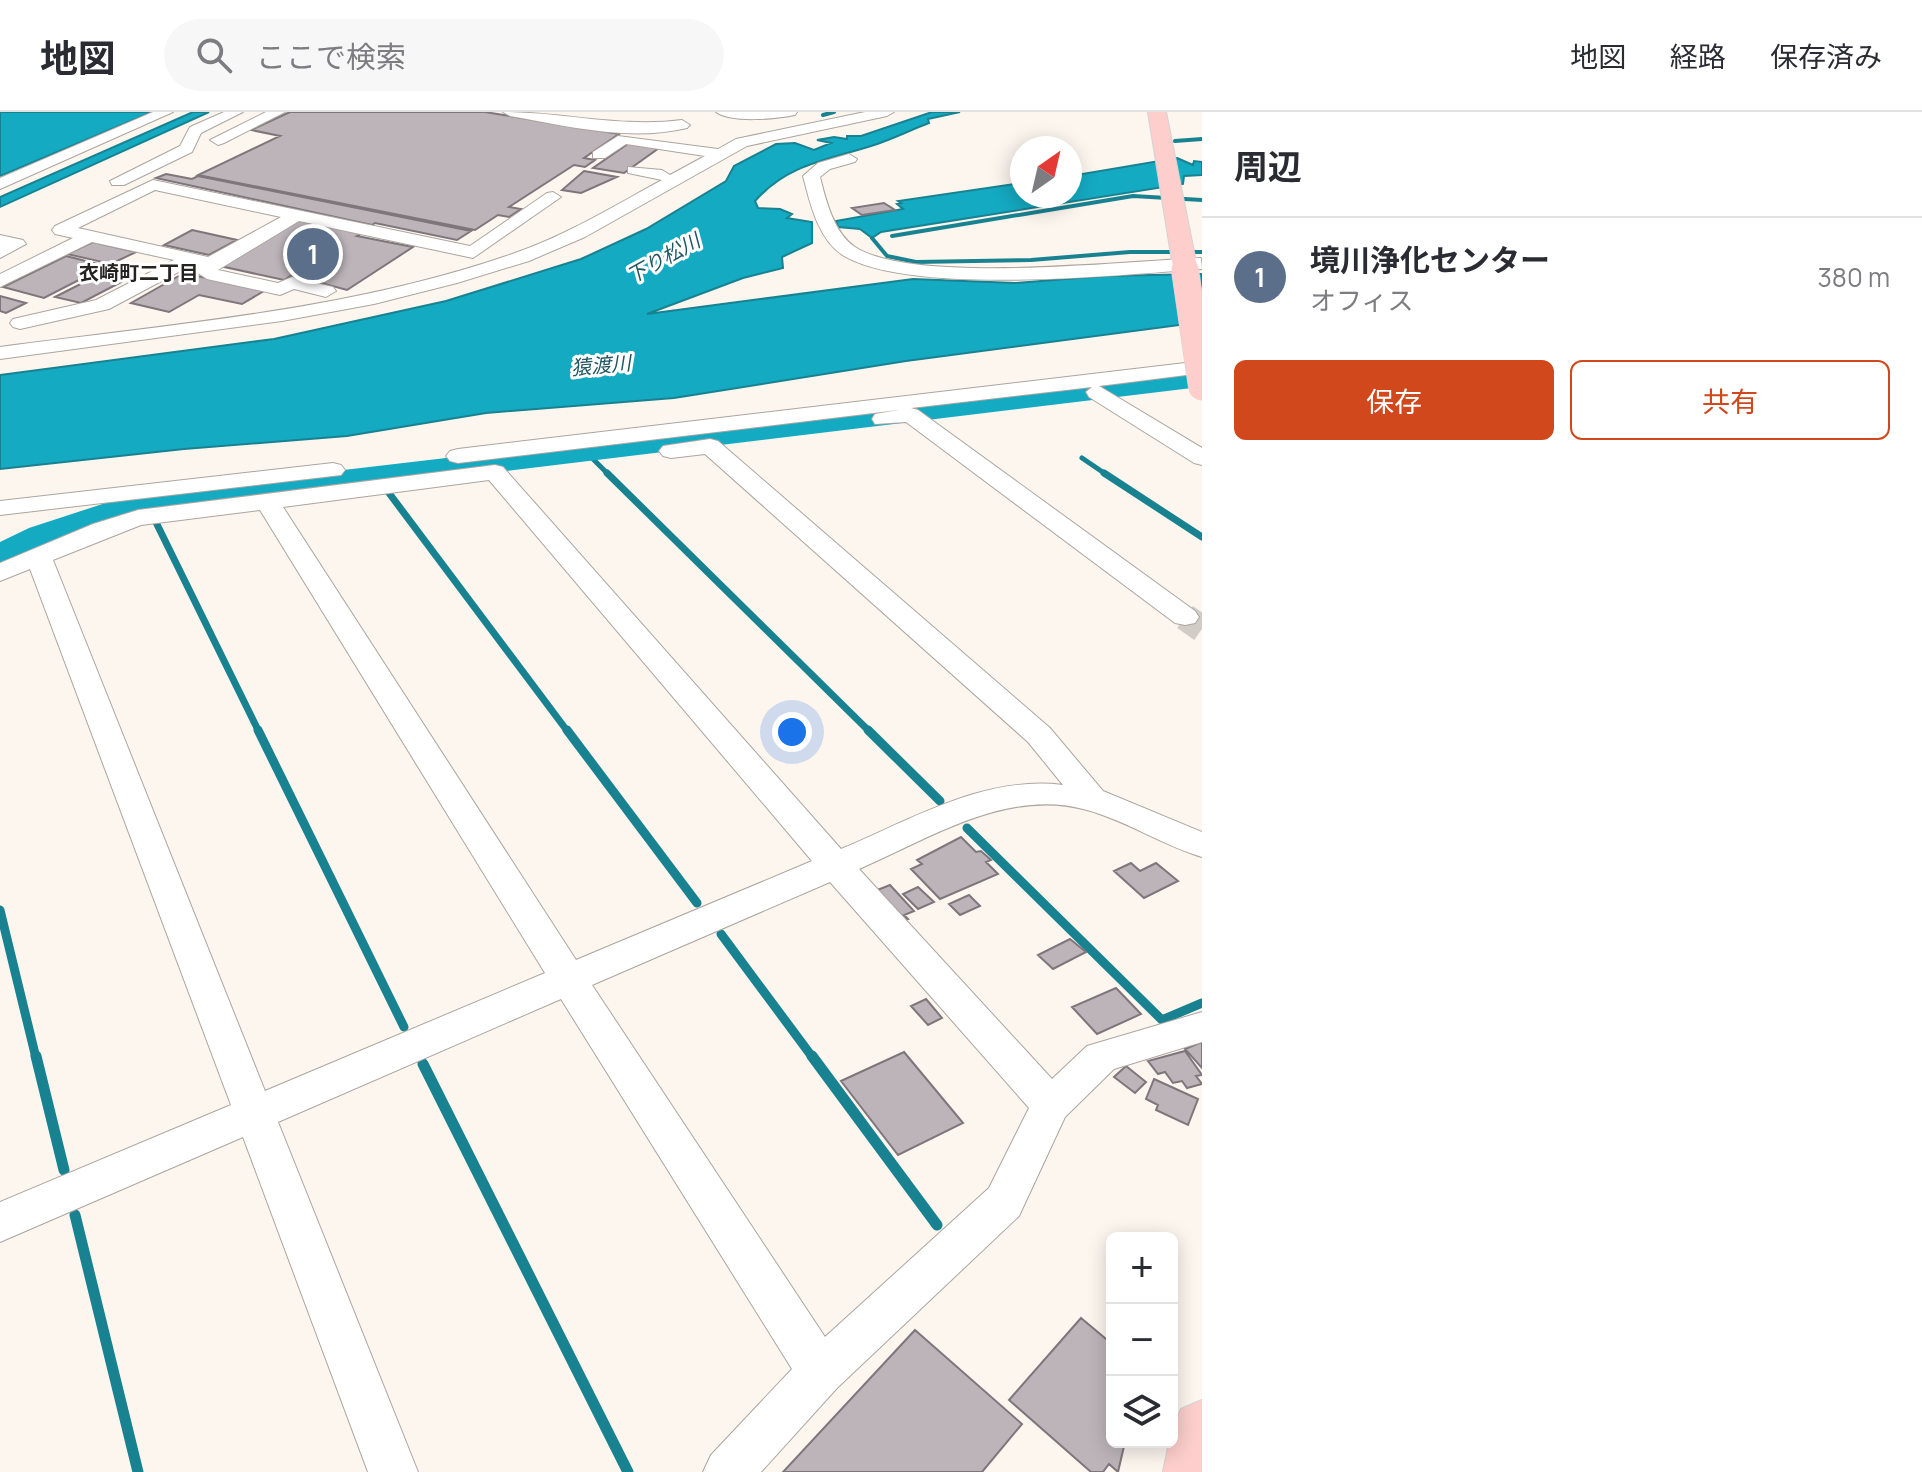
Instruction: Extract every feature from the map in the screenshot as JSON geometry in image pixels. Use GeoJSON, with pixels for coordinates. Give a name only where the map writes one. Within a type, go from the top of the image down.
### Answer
{"type":"FeatureCollection","features":[{"type":"Feature","properties":{"kind":"main road"},"geometry":{"type":"LineString","coordinates":[[1157,112],[1188,260],[1202,387]]}},
{"type":"Feature","properties":{"kind":"main road"},"geometry":{"type":"LineString","coordinates":[[1194,1472],[1202,1430]]}},
{"type":"Feature","properties":{"kind":"street"},"geometry":{"type":"LineString","coordinates":[[0,184],[166,112]]}},
{"type":"Feature","properties":{"kind":"street"},"geometry":{"type":"LineString","coordinates":[[114,204],[91,200],[114,189],[105,187],[186,149],[195,130],[236,112]]}},
{"type":"Feature","properties":{"kind":"street"},"geometry":{"type":"LineString","coordinates":[[148,187],[127,183],[278,112]]}},
{"type":"Feature","properties":{"kind":"street"},"geometry":{"type":"LineString","coordinates":[[510,112],[589,125],[652,131],[687,122],[668,134]]}},
{"type":"Feature","properties":{"kind":"street"},"geometry":{"type":"LineString","coordinates":[[723,112],[744,115],[790,112]]}},
{"type":"Feature","properties":{"kind":"street"},"geometry":{"type":"LineString","coordinates":[[0,353],[282,315],[374,298],[450,279],[522,257],[579,233],[742,142],[805,140],[887,112]]}},
{"type":"Feature","properties":{"kind":"street"},"geometry":{"type":"LineString","coordinates":[[721,133],[744,115]]}},
{"type":"Feature","properties":{"kind":"street"},"geometry":{"type":"LineString","coordinates":[[758,130],[785,124],[768,115]]}},
{"type":"Feature","properties":{"kind":"street"},"geometry":{"type":"LineString","coordinates":[[599,155],[623,139],[721,154]]}},
{"type":"Feature","properties":{"kind":"street"},"geometry":{"type":"LineString","coordinates":[[805,140],[849,159],[815,170],[826,200],[831,231],[849,251],[869,261],[928,272],[1188,260]]}},
{"type":"Feature","properties":{"kind":"street"},"geometry":{"type":"LineString","coordinates":[[614,194],[651,183],[696,150]]}},
{"type":"Feature","properties":{"kind":"street"},"geometry":{"type":"LineString","coordinates":[[634,170],[662,175]]}},
{"type":"Feature","properties":{"kind":"street"},"geometry":{"type":"LineString","coordinates":[[205,261],[61,230],[153,185],[194,199],[299,214],[473,252],[553,197]]}},
{"type":"Feature","properties":{"kind":"street"},"geometry":{"type":"LineString","coordinates":[[534,211],[565,216]]}},
{"type":"Feature","properties":{"kind":"street"},"geometry":{"type":"LineString","coordinates":[[20,323],[102,305],[178,265],[205,261],[299,214]]}},
{"type":"Feature","properties":{"kind":"street"},"geometry":{"type":"LineString","coordinates":[[0,252],[17,244],[1,229]]}},
{"type":"Feature","properties":{"kind":"street"},"geometry":{"type":"LineString","coordinates":[[4,276],[91,236]]}},
{"type":"Feature","properties":{"kind":"street"},"geometry":{"type":"LineString","coordinates":[[205,261],[207,273],[280,289],[292,283],[326,291]]}},
{"type":"Feature","properties":{"kind":"street"},"geometry":{"type":"LineString","coordinates":[[0,508],[781,419],[1202,367]]}},
{"type":"Feature","properties":{"kind":"street"},"geometry":{"type":"LineString","coordinates":[[1097,392],[1202,458]]}},
{"type":"Feature","properties":{"kind":"street"},"geometry":{"type":"LineString","coordinates":[[0,573],[38,555],[138,518],[594,460],[708,441],[910,415],[1185,617]]}},
{"type":"Feature","properties":{"kind":"street"},"geometry":{"type":"LineString","coordinates":[[708,441],[781,419]]}},
{"type":"Feature","properties":{"kind":"street"},"geometry":{"type":"LineString","coordinates":[[708,441],[1039,735],[1092,799]]}},
{"type":"Feature","properties":{"kind":"street"},"geometry":{"type":"LineString","coordinates":[[495,472],[834,864],[1051,1105]]}},
{"type":"Feature","properties":{"kind":"street"},"geometry":{"type":"LineString","coordinates":[[0,532],[64,501]]}},
{"type":"Feature","properties":{"kind":"street"},"geometry":{"type":"LineString","coordinates":[[267,501],[568,979],[821,1372]]}},
{"type":"Feature","properties":{"kind":"street"},"geometry":{"type":"LineString","coordinates":[[38,555],[393,1472]]}},
{"type":"Feature","properties":{"kind":"street"},"geometry":{"type":"LineString","coordinates":[[0,1222],[993,798],[1041,793],[1092,799],[1202,845]]}},
{"type":"Feature","properties":{"kind":"street"},"geometry":{"type":"LineString","coordinates":[[728,1472],[821,1372],[1004,1202],[1051,1105],[1101,1057],[1202,1027]]}},
{"type":"Feature","properties":{"kind":"water"},"geometry":{"type":"Polygon","coordinates":[[[0,112],[152,112],[0,176],[0,112]]]}},
{"type":"Feature","properties":{"kind":"water"},"geometry":{"type":"Polygon","coordinates":[[[193,112],[209,112],[0,207],[0,197],[193,112]]]}},
{"type":"Feature","properties":{"kind":"water"},"geometry":{"type":"Polygon","coordinates":[[[932,112],[960,112],[928,119],[929,123],[886,141],[795,171],[755,201],[758,208],[780,209],[792,214],[787,218],[812,222],[812,243],[782,257],[783,268],[743,278],[647,314],[913,279],[1015,283],[1104,276],[1202,274],[1202,322],[906,361],[674,398],[486,413],[347,436],[184,449],[0,469],[0,375],[274,339],[446,301],[581,259],[646,229],[726,181],[734,166],[776,144],[795,143],[814,150],[831,143],[817,140],[861,136],[932,112]]]}},
{"type":"Feature","properties":{"kind":"water"},"geometry":{"type":"Polygon","coordinates":[[[1177,158],[1193,165],[1194,161],[1202,162],[1202,175],[1184,176],[1183,184],[1082,200],[1082,174],[1177,158]]]}},
{"type":"Feature","properties":{"kind":"water"},"geometry":{"type":"Polygon","coordinates":[[[1010,185],[1010,208],[1032,208],[881,232],[872,238],[860,229],[838,227],[836,221],[903,209],[897,204],[901,203],[898,201],[1010,185]]]}},
{"type":"Feature","properties":{"kind":"building"},"geometry":{"type":"Polygon","coordinates":[[[290,112],[485,112],[619,134],[584,158],[595,160],[585,167],[574,165],[509,207],[521,209],[509,217],[498,215],[475,230],[198,175],[280,136],[251,130],[290,112]]]}},
{"type":"Feature","properties":{"kind":"building"},"geometry":{"type":"Polygon","coordinates":[[[629,143],[659,148],[624,173],[593,168],[629,143]]]}},
{"type":"Feature","properties":{"kind":"building"},"geometry":{"type":"Polygon","coordinates":[[[584,171],[617,177],[581,193],[562,190],[584,171]]]}},
{"type":"Feature","properties":{"kind":"building"},"geometry":{"type":"Polygon","coordinates":[[[166,174],[192,179],[198,176],[471,231],[457,240],[375,223],[372,225],[156,178],[166,174]]]}},
{"type":"Feature","properties":{"kind":"building"},"geometry":{"type":"Polygon","coordinates":[[[884,203],[895,210],[862,215],[852,208],[884,203]]]}},
{"type":"Feature","properties":{"kind":"building"},"geometry":{"type":"Polygon","coordinates":[[[302,219],[364,232],[357,236],[413,247],[347,290],[292,275],[284,280],[220,266],[302,219]]]}},
{"type":"Feature","properties":{"kind":"building"},"geometry":{"type":"Polygon","coordinates":[[[192,230],[237,240],[209,255],[164,245],[192,230]]]}},
{"type":"Feature","properties":{"kind":"building"},"geometry":{"type":"Polygon","coordinates":[[[93,242],[136,252],[111,264],[67,254],[93,242]]]}},
{"type":"Feature","properties":{"kind":"building"},"geometry":{"type":"Polygon","coordinates":[[[66,256],[106,266],[44,298],[3,287],[66,256]]]}},
{"type":"Feature","properties":{"kind":"building"},"geometry":{"type":"Polygon","coordinates":[[[104,272],[129,278],[81,303],[55,297],[104,272]]]}},
{"type":"Feature","properties":{"kind":"building"},"geometry":{"type":"Polygon","coordinates":[[[184,273],[264,291],[242,304],[199,295],[169,312],[131,303],[184,273]]]}},
{"type":"Feature","properties":{"kind":"building"},"geometry":{"type":"Polygon","coordinates":[[[0,296],[26,303],[6,313],[0,311],[0,296]]]}},
{"type":"Feature","properties":{"kind":"building"},"geometry":{"type":"Polygon","coordinates":[[[961,837],[976,852],[981,851],[991,860],[986,862],[998,874],[940,899],[911,869],[922,864],[917,860],[961,837]]]}},
{"type":"Feature","properties":{"kind":"building"},"geometry":{"type":"Polygon","coordinates":[[[1131,863],[1140,871],[1156,863],[1178,881],[1144,898],[1114,871],[1131,863]]]}},
{"type":"Feature","properties":{"kind":"building"},"geometry":{"type":"Polygon","coordinates":[[[890,885],[914,911],[904,915],[908,919],[901,921],[875,891],[890,885]]]}},
{"type":"Feature","properties":{"kind":"building"},"geometry":{"type":"Polygon","coordinates":[[[918,887],[934,902],[918,909],[903,894],[918,887]]]}},
{"type":"Feature","properties":{"kind":"building"},"geometry":{"type":"Polygon","coordinates":[[[969,895],[980,906],[960,915],[949,904],[969,895]]]}},
{"type":"Feature","properties":{"kind":"building"},"geometry":{"type":"Polygon","coordinates":[[[1070,939],[1086,952],[1053,969],[1038,955],[1070,939]]]}},
{"type":"Feature","properties":{"kind":"building"},"geometry":{"type":"Polygon","coordinates":[[[1116,988],[1141,1014],[1097,1034],[1072,1007],[1116,988]]]}},
{"type":"Feature","properties":{"kind":"building"},"geometry":{"type":"Polygon","coordinates":[[[926,999],[942,1018],[928,1025],[911,1006],[926,999]]]}},
{"type":"Feature","properties":{"kind":"building"},"geometry":{"type":"Polygon","coordinates":[[[1202,1042],[1202,1068],[1185,1049],[1202,1042]]]}},
{"type":"Feature","properties":{"kind":"building"},"geometry":{"type":"Polygon","coordinates":[[[1185,1051],[1202,1075],[1196,1076],[1202,1084],[1187,1088],[1182,1081],[1173,1083],[1165,1072],[1158,1074],[1148,1061],[1185,1051]]]}},
{"type":"Feature","properties":{"kind":"building"},"geometry":{"type":"Polygon","coordinates":[[[904,1052],[963,1123],[898,1155],[841,1081],[904,1052]]]}},
{"type":"Feature","properties":{"kind":"building"},"geometry":{"type":"Polygon","coordinates":[[[1126,1066],[1146,1082],[1135,1093],[1114,1077],[1126,1066]]]}},
{"type":"Feature","properties":{"kind":"building"},"geometry":{"type":"Polygon","coordinates":[[[1154,1079],[1198,1099],[1188,1125],[1156,1110],[1158,1105],[1146,1099],[1154,1079]]]}},
{"type":"Feature","properties":{"kind":"building"},"geometry":{"type":"Polygon","coordinates":[[[1081,1318],[1106,1339],[1106,1448],[1124,1448],[1118,1472],[1109,1464],[1103,1472],[1091,1472],[1009,1400],[1081,1318]]]}},
{"type":"Feature","properties":{"kind":"building"},"geometry":{"type":"Polygon","coordinates":[[[915,1330],[1022,1424],[982,1472],[783,1472],[915,1330]]]}},
{"type":"Feature","properties":{"kind":"waterway"},"geometry":{"type":"LineString","coordinates":[[823,115],[834,112]]}},
{"type":"Feature","properties":{"kind":"waterway"},"geometry":{"type":"LineString","coordinates":[[1175,141],[1202,139]]}},
{"type":"Feature","properties":{"kind":"waterway"},"geometry":{"type":"LineString","coordinates":[[892,236],[1133,196],[1202,200]]}},
{"type":"Feature","properties":{"kind":"waterway"},"geometry":{"type":"LineString","coordinates":[[872,238],[887,256],[916,262],[1031,260],[1130,252],[1202,252]]}},
{"type":"Feature","properties":{"kind":"waterway"},"geometry":{"type":"LineString","coordinates":[[0,556],[42,536],[130,506],[1181,381]]}},
{"type":"Feature","properties":{"kind":"waterway"},"geometry":{"type":"LineString","coordinates":[[586,452],[607,473]]}},
{"type":"Feature","properties":{"kind":"waterway"},"geometry":{"type":"LineString","coordinates":[[1082,458],[1105,474]]}},
{"type":"Feature","properties":{"kind":"waterway"},"geometry":{"type":"LineString","coordinates":[[607,473],[870,732]]}},
{"type":"Feature","properties":{"kind":"waterway"},"geometry":{"type":"LineString","coordinates":[[1105,474],[1202,537]]}},
{"type":"Feature","properties":{"kind":"waterway"},"geometry":{"type":"LineString","coordinates":[[377,477],[568,732]]}},
{"type":"Feature","properties":{"kind":"waterway"},"geometry":{"type":"LineString","coordinates":[[147,504],[259,732]]}},
{"type":"Feature","properties":{"kind":"waterway"},"geometry":{"type":"LineString","coordinates":[[258,730],[404,1027]]}},
{"type":"Feature","properties":{"kind":"waterway"},"geometry":{"type":"LineString","coordinates":[[567,730],[697,903]]}},
{"type":"Feature","properties":{"kind":"waterway"},"geometry":{"type":"LineString","coordinates":[[868,730],[940,801]]}},
{"type":"Feature","properties":{"kind":"waterway"},"geometry":{"type":"LineString","coordinates":[[967,828],[1162,1020],[1202,1003]]}},
{"type":"Feature","properties":{"kind":"waterway"},"geometry":{"type":"LineString","coordinates":[[0,910],[36,1058]]}},
{"type":"Feature","properties":{"kind":"waterway"},"geometry":{"type":"LineString","coordinates":[[721,934],[813,1058]]}},
{"type":"Feature","properties":{"kind":"waterway"},"geometry":{"type":"LineString","coordinates":[[36,1056],[64,1170]]}},
{"type":"Feature","properties":{"kind":"waterway"},"geometry":{"type":"LineString","coordinates":[[812,1056],[937,1225]]}},
{"type":"Feature","properties":{"kind":"waterway"},"geometry":{"type":"LineString","coordinates":[[423,1064],[628,1472]]}},
{"type":"Feature","properties":{"kind":"waterway"},"geometry":{"type":"LineString","coordinates":[[75,1215],[138,1472]]}},
{"type":"Feature","properties":{"kind":"tunnel"},"geometry":{"type":"LineString","coordinates":[[1185,617],[1202,629]]}},
{"type":"Feature","properties":{"kind":"place","name":"境川浄化センター"},"geometry":{"type":"Point","coordinates":[313,254]}},
{"type":"Feature","properties":{"kind":"district","name":"衣崎町二丁目"},"geometry":{"type":"Point","coordinates":[139,272]}},
{"type":"Feature","properties":{"kind":"water label","name":"下り松川"},"geometry":{"type":"Point","coordinates":[663,258]}},
{"type":"Feature","properties":{"kind":"water label","name":"猿渡川"},"geometry":{"type":"Point","coordinates":[601,365]}}]}
